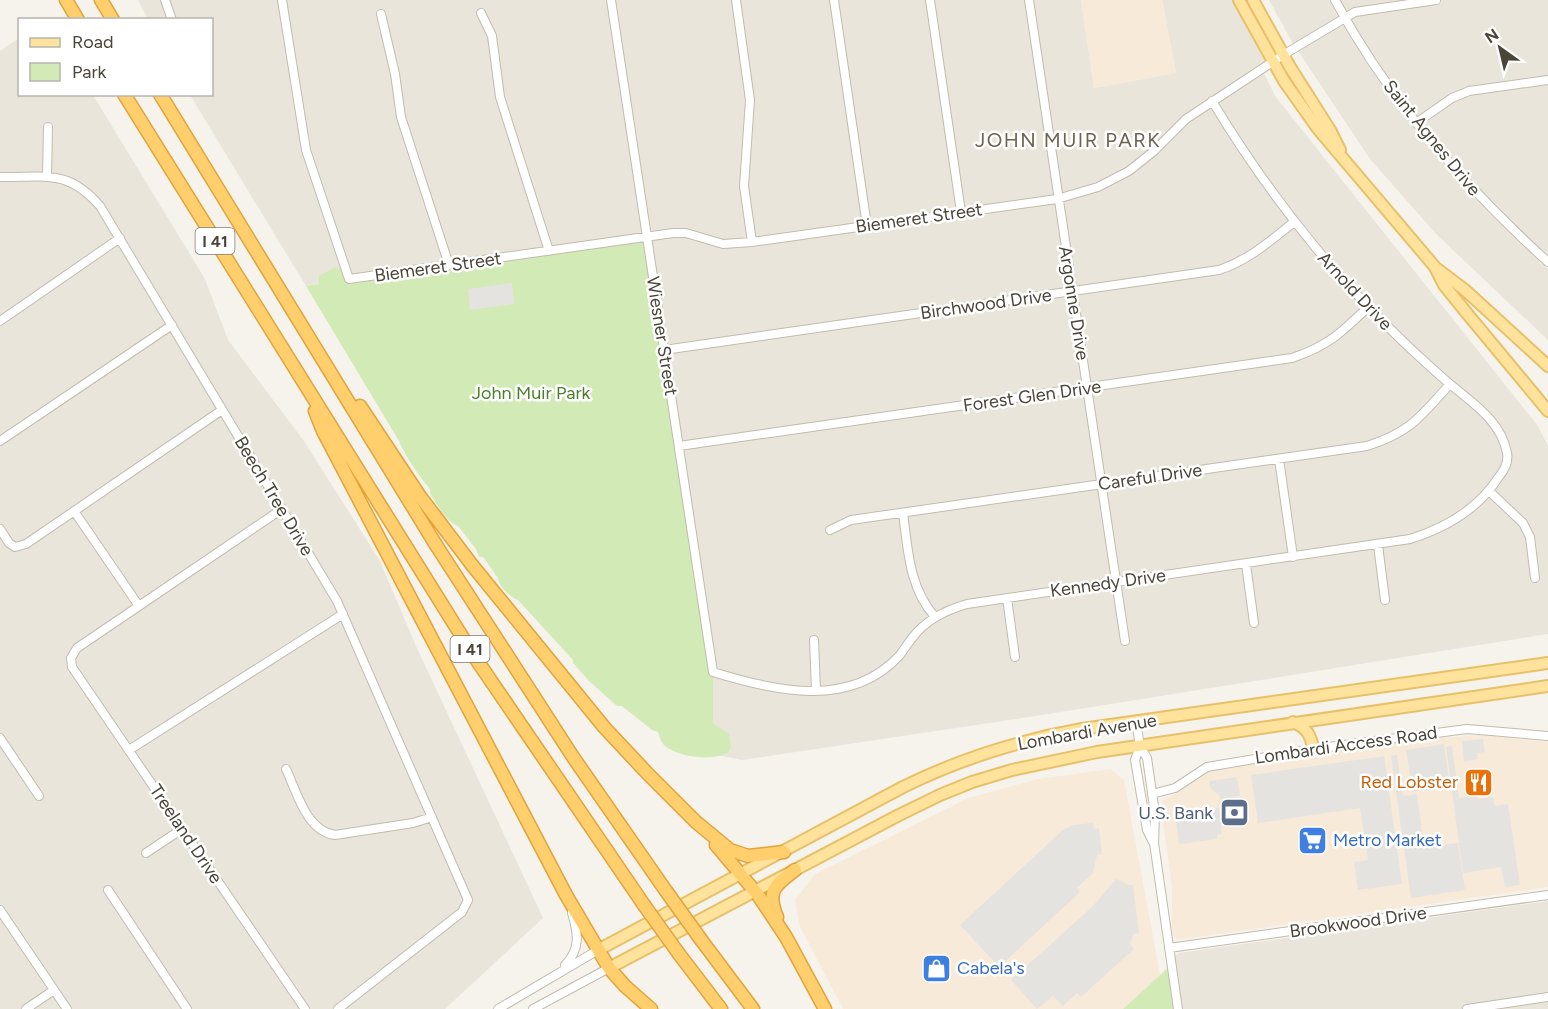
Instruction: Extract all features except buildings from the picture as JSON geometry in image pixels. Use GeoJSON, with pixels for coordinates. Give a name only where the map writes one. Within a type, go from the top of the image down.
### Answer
{"type":"FeatureCollection","features":[{"type":"Feature","properties":{"kind":"highway"},"geometry":{"type":"LineString","coordinates":[[66,0],[77,18]]}},
{"type":"Feature","properties":{"kind":"highway"},"geometry":{"type":"LineString","coordinates":[[101,0],[112,18]]}},
{"type":"Feature","properties":{"kind":"highway","name":"I 41"},"geometry":{"type":"LineString","coordinates":[[125,96],[476,659],[644,905],[721,1009]]}},
{"type":"Feature","properties":{"kind":"highway","name":"I 41"},"geometry":{"type":"LineString","coordinates":[[161,96],[410,505],[503,651],[666,891],[753,1009]]}},
{"type":"Feature","properties":{"kind":"highway"},"geometry":{"type":"LineString","coordinates":[[338,384],[361,406],[420,495],[514,617],[604,727],[696,822],[755,890],[786,937],[825,1009]]}},
{"type":"Feature","properties":{"kind":"highway"},"geometry":{"type":"LineString","coordinates":[[307,387],[323,431],[566,895],[609,968],[651,1009]]}},
{"type":"Feature","properties":{"kind":"highway"},"geometry":{"type":"LineString","coordinates":[[696,822],[737,854],[748,856],[784,852]]}},
{"type":"Feature","properties":{"kind":"highway"},"geometry":{"type":"LineString","coordinates":[[786,937],[775,910],[772,895],[777,884],[795,870]]}},
{"type":"Feature","properties":{"kind":"main road"},"geometry":{"type":"LineString","coordinates":[[1239,0],[1273,62],[1318,129],[1435,267],[1543,358],[1548,366]]}},
{"type":"Feature","properties":{"kind":"main road"},"geometry":{"type":"LineString","coordinates":[[1253,0],[1283,55],[1330,130],[1341,155]]}},
{"type":"Feature","properties":{"kind":"main road"},"geometry":{"type":"LineString","coordinates":[[1435,267],[1444,285],[1465,312],[1548,411]]}},
{"type":"Feature","properties":{"kind":"main road","name":"Lombardi Avenue"},"geometry":{"type":"LineString","coordinates":[[598,950],[903,787],[983,754],[1055,734],[1548,663]]}},
{"type":"Feature","properties":{"kind":"main road","name":"Lombardi Avenue"},"geometry":{"type":"LineString","coordinates":[[609,968],[910,809],[972,782],[1045,762],[1140,746],[1548,686]]}},
{"type":"Feature","properties":{"kind":"main road"},"geometry":{"type":"LineString","coordinates":[[1311,735],[1324,718]]}},
{"type":"Feature","properties":{"kind":"main road"},"geometry":{"type":"LineString","coordinates":[[1293,722],[1311,735],[1313,749]]}},
{"type":"Feature","properties":{"kind":"street"},"geometry":{"type":"LineString","coordinates":[[165,0],[171,18]]}},
{"type":"Feature","properties":{"kind":"street","name":"Biemeret Street"},"geometry":{"type":"LineString","coordinates":[[282,0],[306,150],[349,279],[686,233],[723,244],[752,242],[1057,199],[1098,187],[1129,171],[1154,151],[1186,119],[1283,55],[1355,12],[1436,0]]}},
{"type":"Feature","properties":{"kind":"street","name":"Wiesner Street"},"geometry":{"type":"LineString","coordinates":[[611,0],[713,672]]}},
{"type":"Feature","properties":{"kind":"street"},"geometry":{"type":"LineString","coordinates":[[736,0],[750,100],[744,186],[752,242]]}},
{"type":"Feature","properties":{"kind":"street"},"geometry":{"type":"LineString","coordinates":[[834,0],[867,226]]}},
{"type":"Feature","properties":{"kind":"street"},"geometry":{"type":"LineString","coordinates":[[930,0],[961,212]]}},
{"type":"Feature","properties":{"kind":"street","name":"Argonne Drive"},"geometry":{"type":"LineString","coordinates":[[1029,0],[1125,641]]}},
{"type":"Feature","properties":{"kind":"street","name":"Saint Agnes Drive"},"geometry":{"type":"LineString","coordinates":[[1335,0],[1383,78],[1416,123],[1469,186],[1548,262]]}},
{"type":"Feature","properties":{"kind":"street"},"geometry":{"type":"LineString","coordinates":[[381,14],[395,74],[401,117],[449,265]]}},
{"type":"Feature","properties":{"kind":"street"},"geometry":{"type":"LineString","coordinates":[[481,14],[492,36],[501,97],[549,251]]}},
{"type":"Feature","properties":{"kind":"street"},"geometry":{"type":"LineString","coordinates":[[1416,123],[1452,98],[1469,91],[1548,80]]}},
{"type":"Feature","properties":{"kind":"street","name":"Arnold Drive"},"geometry":{"type":"LineString","coordinates":[[1212,101],[1232,134],[1294,222],[1329,265],[1407,347],[1487,414],[1504,442],[1508,456],[1506,467]]}},
{"type":"Feature","properties":{"kind":"street"},"geometry":{"type":"LineString","coordinates":[[47,177],[48,127]]}},
{"type":"Feature","properties":{"kind":"street","name":"Beech Tree Drive"},"geometry":{"type":"LineString","coordinates":[[0,177],[47,177],[68,181],[87,192],[100,206],[337,601],[468,900],[462,912],[338,1009]]}},
{"type":"Feature","properties":{"kind":"street","name":"Birchwood Drive"},"geometry":{"type":"LineString","coordinates":[[664,350],[1219,270],[1237,264],[1254,254],[1294,222]]}},
{"type":"Feature","properties":{"kind":"street"},"geometry":{"type":"LineString","coordinates":[[0,321],[120,238]]}},
{"type":"Feature","properties":{"kind":"street","name":"Forest Glen Drive"},"geometry":{"type":"LineString","coordinates":[[679,446],[1292,358],[1316,350],[1338,336],[1368,307]]}},
{"type":"Feature","properties":{"kind":"street"},"geometry":{"type":"LineString","coordinates":[[0,441],[171,325]]}},
{"type":"Feature","properties":{"kind":"street","name":"Careful Drive"},"geometry":{"type":"LineString","coordinates":[[830,530],[851,520],[1367,446],[1392,438],[1415,423],[1450,384]]}},
{"type":"Feature","properties":{"kind":"street"},"geometry":{"type":"LineString","coordinates":[[0,529],[9,543],[15,547],[26,544],[222,410]]}},
{"type":"Feature","properties":{"kind":"street"},"geometry":{"type":"LineString","coordinates":[[1279,459],[1293,557]]}},
{"type":"Feature","properties":{"kind":"street","name":"Kennedy Drive"},"geometry":{"type":"LineString","coordinates":[[713,672],[774,689],[816,691],[855,685],[879,674],[899,655],[914,635],[935,617],[967,604],[1410,539],[1445,525],[1462,515],[1489,491],[1506,467]]}},
{"type":"Feature","properties":{"kind":"street"},"geometry":{"type":"LineString","coordinates":[[1489,491],[1523,523],[1530,537],[1535,578]]}},
{"type":"Feature","properties":{"kind":"street"},"geometry":{"type":"LineString","coordinates":[[75,511],[139,606],[282,509]]}},
{"type":"Feature","properties":{"kind":"street"},"geometry":{"type":"LineString","coordinates":[[903,513],[909,564],[916,587],[935,617]]}},
{"type":"Feature","properties":{"kind":"street"},"geometry":{"type":"LineString","coordinates":[[1378,545],[1385,600]]}},
{"type":"Feature","properties":{"kind":"street"},"geometry":{"type":"LineString","coordinates":[[1246,564],[1254,623]]}},
{"type":"Feature","properties":{"kind":"street"},"geometry":{"type":"LineString","coordinates":[[1007,598],[1015,657]]}},
{"type":"Feature","properties":{"kind":"street","name":"Treeland Drive"},"geometry":{"type":"LineString","coordinates":[[139,606],[77,648],[70,658],[72,667],[305,1009]]}},
{"type":"Feature","properties":{"kind":"street"},"geometry":{"type":"LineString","coordinates":[[129,750],[343,615]]}},
{"type":"Feature","properties":{"kind":"street"},"geometry":{"type":"LineString","coordinates":[[814,640],[816,691]]}},
{"type":"Feature","properties":{"kind":"street"},"geometry":{"type":"LineString","coordinates":[[1136,722],[1140,746],[1147,758],[1155,813],[1154,843],[1178,1009]]}},
{"type":"Feature","properties":{"kind":"street","name":"Lombardi Access Road"},"geometry":{"type":"LineString","coordinates":[[1152,794],[1175,788],[1207,767],[1313,749],[1455,730],[1489,729],[1548,736]]}},
{"type":"Feature","properties":{"kind":"street"},"geometry":{"type":"LineString","coordinates":[[0,738],[39,796]]}},
{"type":"Feature","properties":{"kind":"street"},"geometry":{"type":"LineString","coordinates":[[1140,746],[1135,760],[1147,830],[1154,843]]}},
{"type":"Feature","properties":{"kind":"street"},"geometry":{"type":"LineString","coordinates":[[286,768],[307,815],[325,834],[413,823],[432,817]]}},
{"type":"Feature","properties":{"kind":"street"},"geometry":{"type":"LineString","coordinates":[[146,854],[183,829]]}},
{"type":"Feature","properties":{"kind":"street"},"geometry":{"type":"LineString","coordinates":[[108,890],[187,1009]]}},
{"type":"Feature","properties":{"kind":"street"},"geometry":{"type":"LineString","coordinates":[[557,973],[570,960],[578,941],[578,930],[566,895]]}},
{"type":"Feature","properties":{"kind":"street","name":"Brookwood Drive"},"geometry":{"type":"LineString","coordinates":[[1169,948],[1548,895]]}},
{"type":"Feature","properties":{"kind":"street"},"geometry":{"type":"LineString","coordinates":[[0,910],[67,1009]]}},
{"type":"Feature","properties":{"kind":"street"},"geometry":{"type":"LineString","coordinates":[[498,1009],[598,950]]}},
{"type":"Feature","properties":{"kind":"street"},"geometry":{"type":"LineString","coordinates":[[534,1009],[609,968]]}},
{"type":"Feature","properties":{"kind":"street"},"geometry":{"type":"LineString","coordinates":[[26,1009],[54,990]]}},
{"type":"Feature","properties":{"kind":"street"},"geometry":{"type":"LineString","coordinates":[[1467,1009],[1548,997]]}},
{"type":"Feature","properties":{"kind":"shaded area"},"geometry":{"type":"Polygon","coordinates":[[[138,0],[1081,0],[1094,88],[1176,73],[1162,0],[1239,0],[1249,18],[1256,43],[1273,62],[1262,69],[1275,96],[1538,426],[1548,446],[1548,634],[1029,717],[742,760],[713,754],[349,279],[306,286],[191,96],[213,96],[213,18],[147,18],[138,0]]]}},
{"type":"Feature","properties":{"kind":"shaded area"},"geometry":{"type":"Polygon","coordinates":[[[1081,0],[1162,0],[1176,73],[1094,88],[1081,0]]]}},
{"type":"Feature","properties":{"kind":"shaded area"},"geometry":{"type":"Polygon","coordinates":[[[1269,0],[1548,0],[1548,252],[1539,262],[1548,269],[1548,340],[1437,235],[1370,159],[1292,42],[1269,0]]]}},
{"type":"Feature","properties":{"kind":"shaded area"},"geometry":{"type":"Polygon","coordinates":[[[18,39],[18,96],[94,96],[205,279],[228,340],[304,441],[380,561],[416,646],[543,918],[445,1009],[0,1009],[0,51],[18,39]]]}},
{"type":"Feature","properties":{"kind":"shaded area"},"geometry":{"type":"Polygon","coordinates":[[[512,283],[514,304],[470,310],[468,289],[512,283]]]}},
{"type":"Feature","properties":{"kind":"shaded area"},"geometry":{"type":"Polygon","coordinates":[[[1480,735],[1548,742],[1548,887],[1182,939],[1177,939],[1172,934],[1172,886],[1161,808],[1163,800],[1205,773],[1225,767],[1426,739],[1480,735]]]}},
{"type":"Feature","properties":{"kind":"shaded area"},"geometry":{"type":"Polygon","coordinates":[[[1483,739],[1485,752],[1477,753],[1478,759],[1464,762],[1462,741],[1483,739]]]}},
{"type":"Feature","properties":{"kind":"shaded area"},"geometry":{"type":"Polygon","coordinates":[[[1444,744],[1449,780],[1444,781],[1445,787],[1413,792],[1406,750],[1444,744]]]}},
{"type":"Feature","properties":{"kind":"shaded area"},"geometry":{"type":"Polygon","coordinates":[[[1452,746],[1459,798],[1493,797],[1495,806],[1508,804],[1520,885],[1505,887],[1501,867],[1463,873],[1446,747],[1452,746]]]}},
{"type":"Feature","properties":{"kind":"shaded area"},"geometry":{"type":"Polygon","coordinates":[[[1397,755],[1403,796],[1417,794],[1424,847],[1458,843],[1465,890],[1411,898],[1391,756],[1397,755]]]}},
{"type":"Feature","properties":{"kind":"shaded area"},"geometry":{"type":"Polygon","coordinates":[[[1384,756],[1402,884],[1358,890],[1354,862],[1368,860],[1360,808],[1258,823],[1251,775],[1384,756]]]}},
{"type":"Feature","properties":{"kind":"shaded area"},"geometry":{"type":"Polygon","coordinates":[[[1111,769],[1124,780],[1160,975],[1123,1009],[843,1009],[799,924],[795,900],[815,874],[968,798],[1038,779],[1111,769]]]}},
{"type":"Feature","properties":{"kind":"shaded area"},"geometry":{"type":"Polygon","coordinates":[[[1237,777],[1240,796],[1220,799],[1219,794],[1210,787],[1209,781],[1237,777]]]}},
{"type":"Feature","properties":{"kind":"shaded area"},"geometry":{"type":"Polygon","coordinates":[[[1219,808],[1222,834],[1217,835],[1217,839],[1179,844],[1176,819],[1206,815],[1206,810],[1219,808]]]}},
{"type":"Feature","properties":{"kind":"shaded area"},"geometry":{"type":"Polygon","coordinates":[[[1093,823],[1094,829],[1099,828],[1102,854],[1097,855],[1093,873],[1077,888],[1080,892],[999,967],[960,925],[1063,830],[1073,825],[1093,823]]]}},
{"type":"Feature","properties":{"kind":"shaded area"},"geometry":{"type":"Polygon","coordinates":[[[1116,879],[1133,885],[1139,933],[1134,934],[1130,943],[1134,949],[1081,997],[1077,993],[1063,1006],[1053,996],[1037,1009],[1011,980],[1092,907],[1116,879]]]}},
{"type":"Feature","properties":{"kind":"shaded area"},"geometry":{"type":"Polygon","coordinates":[[[1548,901],[1548,1009],[1182,1009],[1175,963],[1175,956],[1179,953],[1548,901]]]}},
{"type":"Feature","properties":{"kind":"green space","name":"John Muir Park"},"geometry":{"type":"Polygon","coordinates":[[[647,237],[713,672],[713,723],[729,734],[731,747],[728,753],[713,757],[696,757],[678,753],[664,745],[658,732],[652,730],[622,706],[617,706],[589,681],[573,663],[573,660],[518,600],[508,594],[483,557],[479,557],[476,549],[458,526],[445,516],[439,507],[306,286],[319,284],[319,276],[335,267],[353,275],[370,276],[376,269],[404,269],[647,237]]]}},
{"type":"Feature","properties":{"kind":"green space"},"geometry":{"type":"Polygon","coordinates":[[[1171,965],[1177,1009],[1123,1009],[1171,965]]]}},
{"type":"Feature","properties":{"kind":"place","name":"Red Lobster"},"geometry":{"type":"Point","coordinates":[1479,782]}},
{"type":"Feature","properties":{"kind":"place","name":"U.S. Bank"},"geometry":{"type":"Point","coordinates":[1234,813]}},
{"type":"Feature","properties":{"kind":"place","name":"Metro Market"},"geometry":{"type":"Point","coordinates":[1312,840]}},
{"type":"Feature","properties":{"kind":"place","name":"Cabela's"},"geometry":{"type":"Point","coordinates":[936,968]}},
{"type":"Feature","properties":{"kind":"district","name":"JOHN MUIR PARK"},"geometry":{"type":"Point","coordinates":[1068,140]}}]}
